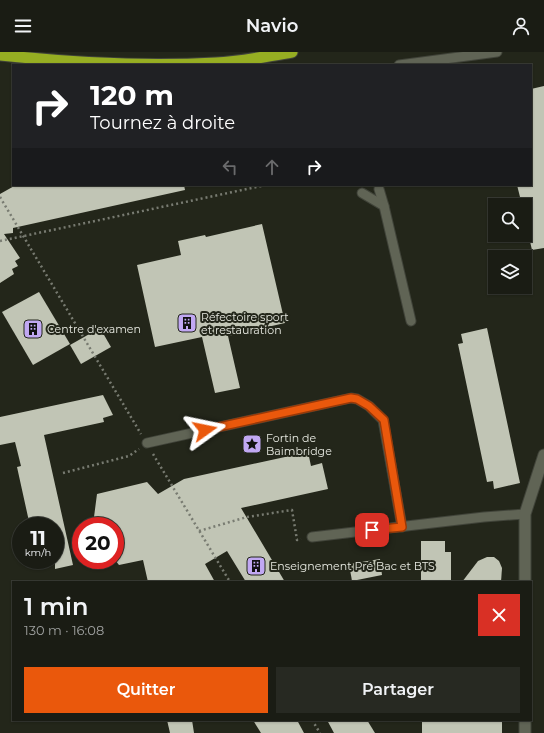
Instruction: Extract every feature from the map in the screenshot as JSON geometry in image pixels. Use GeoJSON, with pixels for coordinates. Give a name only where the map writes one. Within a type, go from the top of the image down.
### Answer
{"type":"FeatureCollection","features":[{"type":"Feature","properties":{"kind":"highway"},"geometry":{"type":"LineString","coordinates":[[179,64],[217,63],[292,52]]}},
{"type":"Feature","properties":{"kind":"highway"},"geometry":{"type":"LineString","coordinates":[[0,55],[40,60],[121,64]]}},
{"type":"Feature","properties":{"kind":"street"},"geometry":{"type":"LineString","coordinates":[[525,581],[525,514],[544,455]]}},
{"type":"Feature","properties":{"kind":"street"},"geometry":{"type":"LineString","coordinates":[[525,721],[526,733]]}},
{"type":"Feature","properties":{"kind":"lane"},"geometry":{"type":"LineString","coordinates":[[407,64],[497,52]]}},
{"type":"Feature","properties":{"kind":"lane"},"geometry":{"type":"LineString","coordinates":[[379,189],[411,321]]}},
{"type":"Feature","properties":{"kind":"lane"},"geometry":{"type":"LineString","coordinates":[[362,193],[384,206]]}},
{"type":"Feature","properties":{"kind":"lane"},"geometry":{"type":"LineString","coordinates":[[147,443],[351,398],[357,399],[369,406],[384,420],[402,527]]}},
{"type":"Feature","properties":{"kind":"lane"},"geometry":{"type":"LineString","coordinates":[[312,537],[484,517],[525,514]]}},
{"type":"Feature","properties":{"kind":"path"},"geometry":{"type":"LineString","coordinates":[[0,241],[261,186]]}},
{"type":"Feature","properties":{"kind":"path"},"geometry":{"type":"LineString","coordinates":[[0,197],[229,581]]}},
{"type":"Feature","properties":{"kind":"path"},"geometry":{"type":"LineString","coordinates":[[63,473],[129,456],[147,443]]}},
{"type":"Feature","properties":{"kind":"path"},"geometry":{"type":"LineString","coordinates":[[199,531],[247,517],[292,510],[296,540],[312,537]]}},
{"type":"Feature","properties":{"kind":"path"},"geometry":{"type":"LineString","coordinates":[[313,721],[320,733]]}},
{"type":"Feature","properties":{"kind":"building"},"geometry":{"type":"Polygon","coordinates":[[[544,86],[544,248],[532,250],[530,242],[532,242],[532,198],[520,198],[517,186],[532,186],[532,89],[544,86]]]}},
{"type":"Feature","properties":{"kind":"building"},"geometry":{"type":"Polygon","coordinates":[[[14,186],[184,186],[185,190],[13,228],[13,233],[4,234],[20,258],[15,261],[18,266],[12,269],[14,274],[0,283],[0,194],[14,186]]]}},
{"type":"Feature","properties":{"kind":"building"},"geometry":{"type":"Polygon","coordinates":[[[262,224],[285,323],[228,336],[240,388],[215,393],[202,337],[155,347],[137,265],[181,255],[178,241],[205,235],[206,237],[262,224]]]}},
{"type":"Feature","properties":{"kind":"building","name":"Centre d'examen"},"geometry":{"type":"Polygon","coordinates":[[[39,292],[70,344],[33,365],[2,312],[39,292]]]}},
{"type":"Feature","properties":{"kind":"building"},"geometry":{"type":"Polygon","coordinates":[[[100,328],[111,347],[81,364],[70,345],[100,328]]]}},
{"type":"Feature","properties":{"kind":"building"},"geometry":{"type":"Polygon","coordinates":[[[487,328],[520,483],[494,489],[493,481],[487,482],[458,344],[463,343],[461,334],[487,328]]]}},
{"type":"Feature","properties":{"kind":"building"},"geometry":{"type":"Polygon","coordinates":[[[103,395],[113,415],[103,418],[104,422],[44,435],[62,517],[28,517],[17,467],[21,466],[15,442],[0,445],[0,417],[103,395]]]}},
{"type":"Feature","properties":{"kind":"building"},"geometry":{"type":"Polygon","coordinates":[[[308,452],[311,466],[322,463],[328,489],[241,508],[284,581],[245,581],[227,551],[205,564],[214,581],[148,581],[143,560],[124,564],[124,517],[94,517],[97,494],[147,482],[158,494],[184,479],[308,452]]]}},
{"type":"Feature","properties":{"kind":"building"},"geometry":{"type":"Polygon","coordinates":[[[64,525],[72,561],[72,565],[64,567],[64,525]]]}},
{"type":"Feature","properties":{"kind":"building"},"geometry":{"type":"Polygon","coordinates":[[[421,541],[445,541],[445,552],[451,552],[451,581],[421,581],[421,541]]]}},
{"type":"Feature","properties":{"kind":"building"},"geometry":{"type":"Polygon","coordinates":[[[487,557],[494,557],[499,561],[502,568],[501,581],[463,581],[478,561],[487,557]]]}},
{"type":"Feature","properties":{"kind":"building"},"geometry":{"type":"Polygon","coordinates":[[[380,559],[382,575],[352,581],[349,564],[380,559]]]}},
{"type":"Feature","properties":{"kind":"building"},"geometry":{"type":"Polygon","coordinates":[[[167,721],[192,721],[194,733],[170,733],[167,721]]]}},
{"type":"Feature","properties":{"kind":"building"},"geometry":{"type":"Polygon","coordinates":[[[254,721],[298,721],[304,733],[261,733],[254,721]]]}},
{"type":"Feature","properties":{"kind":"building"},"geometry":{"type":"Polygon","coordinates":[[[328,721],[368,721],[375,733],[334,733],[328,721]]]}},
{"type":"Feature","properties":{"kind":"building"},"geometry":{"type":"Polygon","coordinates":[[[422,721],[502,721],[502,733],[422,733],[422,721]]]}},
{"type":"Feature","properties":{"kind":"place","name":"Réfectoire sport et restauration"},"geometry":{"type":"Point","coordinates":[187,323]}},
{"type":"Feature","properties":{"kind":"place","name":"Centre d'examen"},"geometry":{"type":"Point","coordinates":[33,329]}},
{"type":"Feature","properties":{"kind":"place","name":"Fortin de Baimbridge"},"geometry":{"type":"Point","coordinates":[252,444]}},
{"type":"Feature","properties":{"kind":"place","name":"Enseignement Pré Bac et BTS"},"geometry":{"type":"Point","coordinates":[256,566]}},
{"type":"Feature","properties":{"kind":"route"},"geometry":{"type":"LineString","coordinates":[[205,430],[351,398],[357,399],[369,406],[384,420],[402,527],[372,530]]}}]}
